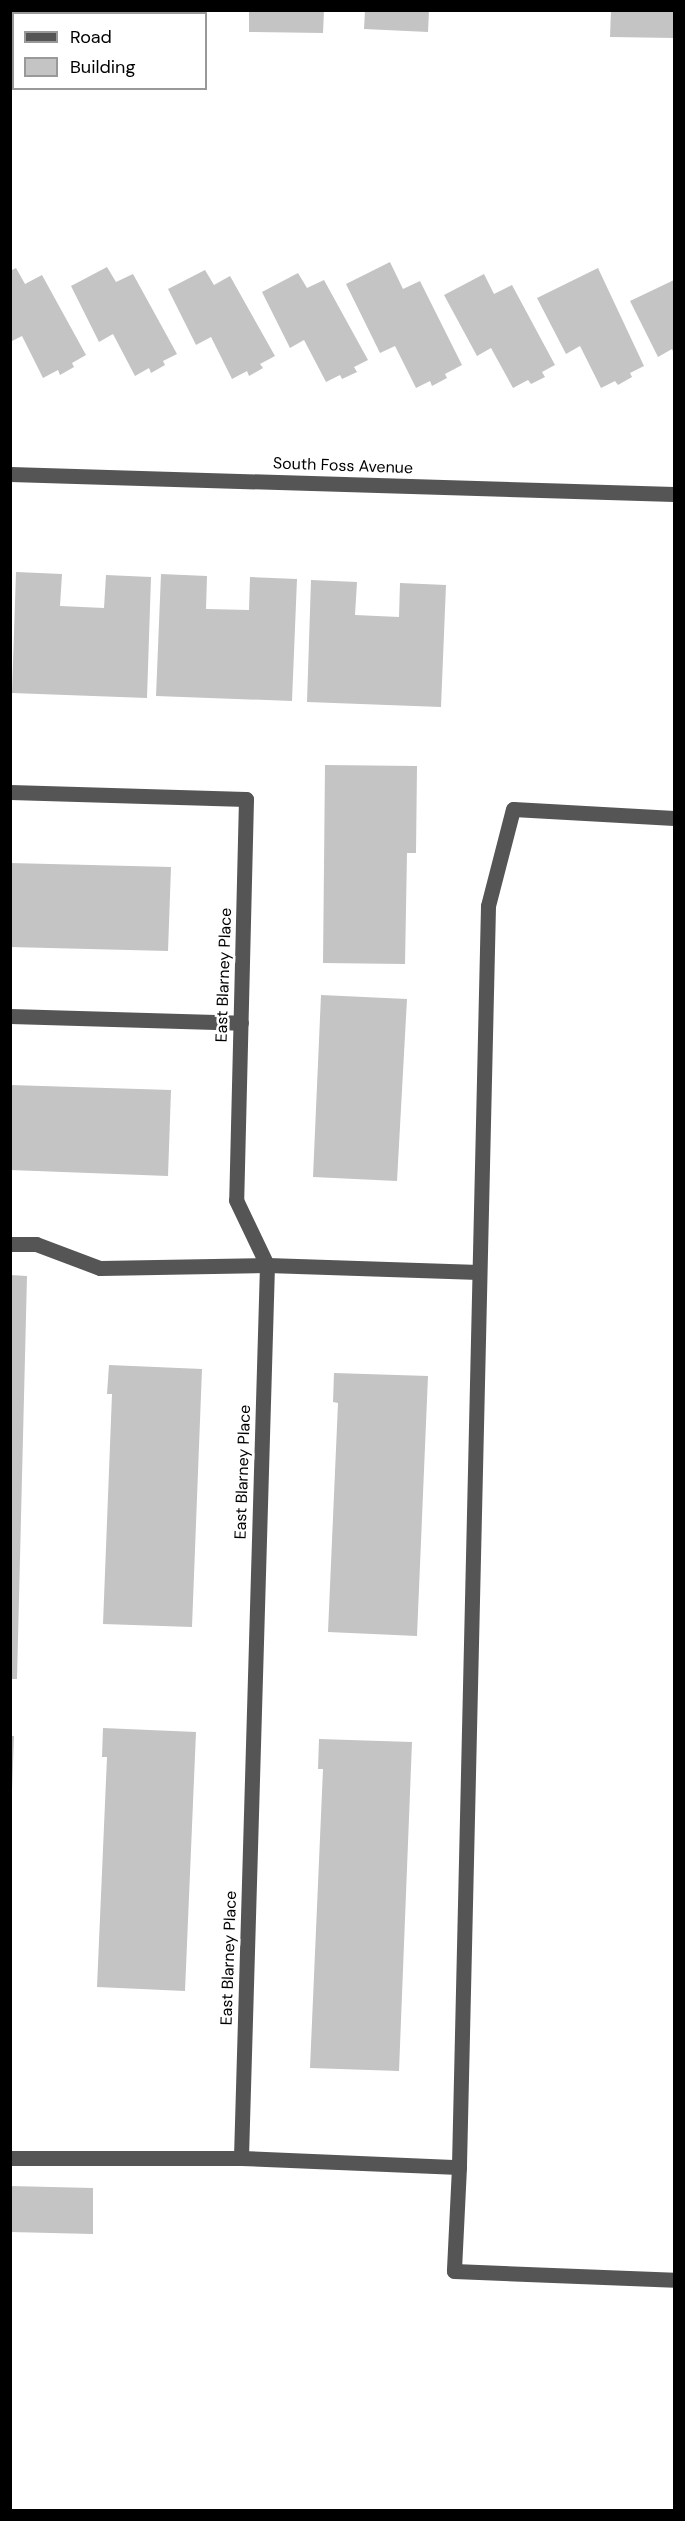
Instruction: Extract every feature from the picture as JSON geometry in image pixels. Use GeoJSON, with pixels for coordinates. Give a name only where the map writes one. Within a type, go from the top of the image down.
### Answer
{"type":"FeatureCollection","features":[{"type":"Feature","properties":{"kind":"street","name":"South Foss Avenue"},"geometry":{"type":"LineString","coordinates":[[10,474],[675,494]]}},
{"type":"Feature","properties":{"kind":"street","name":"East Blarney Place"},"geometry":{"type":"LineString","coordinates":[[10,792],[246,799],[236,1200],[267,1265],[241,2158]]}},
{"type":"Feature","properties":{"kind":"street"},"geometry":{"type":"LineString","coordinates":[[675,818],[513,809],[488,906],[459,2167],[454,2271],[675,2280]]}},
{"type":"Feature","properties":{"kind":"street"},"geometry":{"type":"LineString","coordinates":[[10,1016],[240,1023]]}},
{"type":"Feature","properties":{"kind":"street"},"geometry":{"type":"LineString","coordinates":[[10,1244],[36,1244],[100,1268],[267,1265],[479,1272]]}},
{"type":"Feature","properties":{"kind":"street"},"geometry":{"type":"LineString","coordinates":[[10,2158],[241,2158],[459,2167]]}},
{"type":"Feature","properties":{"kind":"building"},"geometry":{"type":"Polygon","coordinates":[[[12,10],[79,10],[78,12],[12,12],[12,10]]]}},
{"type":"Feature","properties":{"kind":"building"},"geometry":{"type":"Polygon","coordinates":[[[118,10],[194,10],[194,12],[118,12],[118,10]]]}},
{"type":"Feature","properties":{"kind":"building"},"geometry":{"type":"Polygon","coordinates":[[[249,10],[324,10],[323,33],[249,32],[249,10]]]}},
{"type":"Feature","properties":{"kind":"building"},"geometry":{"type":"Polygon","coordinates":[[[365,10],[429,10],[428,32],[364,29],[365,10]]]}},
{"type":"Feature","properties":{"kind":"building"},"geometry":{"type":"Polygon","coordinates":[[[611,10],[674,10],[674,38],[610,37],[611,10]]]}},
{"type":"Feature","properties":{"kind":"building"},"geometry":{"type":"Polygon","coordinates":[[[390,262],[403,289],[420,281],[462,365],[445,374],[447,378],[432,386],[430,381],[416,388],[395,346],[380,353],[346,284],[390,262]]]}},
{"type":"Feature","properties":{"kind":"building"},"geometry":{"type":"Polygon","coordinates":[[[107,267],[116,282],[133,274],[177,354],[163,361],[165,365],[151,373],[149,368],[135,376],[113,334],[99,342],[71,286],[107,267]]]}},
{"type":"Feature","properties":{"kind":"building"},"geometry":{"type":"Polygon","coordinates":[[[16,268],[25,284],[42,275],[86,355],[72,363],[74,367],[60,375],[58,370],[43,378],[22,336],[10,342],[10,271],[16,268]]]}},
{"type":"Feature","properties":{"kind":"building"},"geometry":{"type":"Polygon","coordinates":[[[598,268],[644,366],[630,373],[632,377],[618,385],[615,381],[601,388],[580,346],[566,354],[537,298],[598,268]]]}},
{"type":"Feature","properties":{"kind":"building"},"geometry":{"type":"Polygon","coordinates":[[[205,270],[214,285],[230,276],[275,356],[260,364],[263,368],[249,376],[247,371],[232,379],[211,337],[196,345],[168,289],[205,270]]]}},
{"type":"Feature","properties":{"kind":"building"},"geometry":{"type":"Polygon","coordinates":[[[298,273],[307,288],[324,280],[368,360],[354,367],[357,372],[342,379],[340,375],[326,382],[304,340],[290,348],[262,292],[298,273]]]}},
{"type":"Feature","properties":{"kind":"building"},"geometry":{"type":"Polygon","coordinates":[[[484,274],[494,294],[512,285],[555,365],[542,372],[545,377],[531,384],[528,380],[513,388],[491,348],[477,356],[444,295],[484,274]]]}},
{"type":"Feature","properties":{"kind":"building"},"geometry":{"type":"Polygon","coordinates":[[[674,280],[674,354],[672,349],[658,357],[630,301],[674,280]]]}},
{"type":"Feature","properties":{"kind":"building"},"geometry":{"type":"Polygon","coordinates":[[[16,572],[62,574],[60,606],[104,608],[106,575],[151,577],[147,698],[12,693],[16,572]]]}},
{"type":"Feature","properties":{"kind":"building"},"geometry":{"type":"Polygon","coordinates":[[[161,574],[207,576],[206,609],[249,610],[250,577],[297,579],[292,701],[156,696],[161,574]]]}},
{"type":"Feature","properties":{"kind":"building"},"geometry":{"type":"Polygon","coordinates":[[[311,580],[357,582],[355,615],[399,617],[400,583],[446,585],[441,707],[307,702],[311,580]]]}},
{"type":"Feature","properties":{"kind":"building"},"geometry":{"type":"Polygon","coordinates":[[[325,765],[417,766],[416,853],[407,853],[405,964],[323,963],[325,765]]]}},
{"type":"Feature","properties":{"kind":"building"},"geometry":{"type":"Polygon","coordinates":[[[10,863],[171,867],[168,951],[10,947],[10,863]]]}},
{"type":"Feature","properties":{"kind":"building"},"geometry":{"type":"Polygon","coordinates":[[[321,995],[407,999],[397,1181],[313,1177],[321,995]]]}},
{"type":"Feature","properties":{"kind":"building"},"geometry":{"type":"Polygon","coordinates":[[[10,1085],[171,1090],[168,1176],[10,1170],[10,1085]]]}},
{"type":"Feature","properties":{"kind":"building"},"geometry":{"type":"Polygon","coordinates":[[[10,1275],[27,1276],[17,1679],[10,1679],[10,1275]]]}},
{"type":"Feature","properties":{"kind":"building"},"geometry":{"type":"Polygon","coordinates":[[[109,1365],[202,1369],[192,1627],[103,1624],[112,1394],[107,1394],[109,1365]]]}},
{"type":"Feature","properties":{"kind":"building"},"geometry":{"type":"Polygon","coordinates":[[[334,1373],[428,1376],[417,1636],[328,1632],[338,1403],[333,1402],[334,1373]]]}},
{"type":"Feature","properties":{"kind":"building"},"geometry":{"type":"Polygon","coordinates":[[[103,1728],[196,1732],[185,1991],[97,1987],[107,1757],[102,1757],[103,1728]]]}},
{"type":"Feature","properties":{"kind":"building"},"geometry":{"type":"Polygon","coordinates":[[[10,1736],[14,1736],[12,1791],[10,1791],[10,1736]]]}},
{"type":"Feature","properties":{"kind":"building"},"geometry":{"type":"Polygon","coordinates":[[[319,1739],[412,1742],[399,2071],[310,2068],[323,1769],[318,1769],[319,1739]]]}},
{"type":"Feature","properties":{"kind":"building"},"geometry":{"type":"Polygon","coordinates":[[[10,2186],[93,2188],[93,2234],[10,2232],[10,2186]]]}}]}
